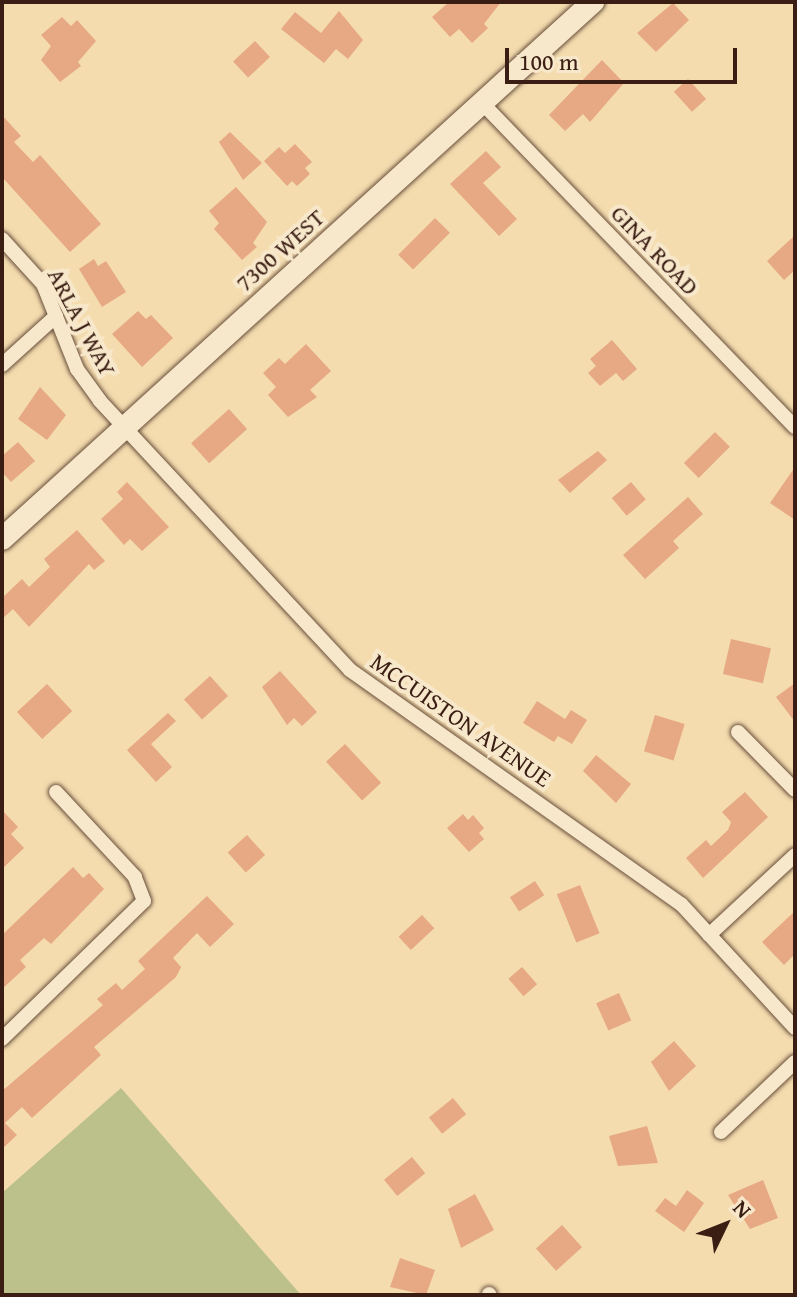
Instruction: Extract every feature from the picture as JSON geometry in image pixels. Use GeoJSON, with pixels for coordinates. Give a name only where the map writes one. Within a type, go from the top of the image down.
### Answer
{"type":"FeatureCollection","features":[{"type":"Feature","properties":{"kind":"street","name":"7300 WEST"},"geometry":{"type":"LineString","coordinates":[[2,539],[593,2]]}},
{"type":"Feature","properties":{"kind":"street","name":"GINA ROAD"},"geometry":{"type":"LineString","coordinates":[[483,104],[795,427]]}},
{"type":"Feature","properties":{"kind":"street","name":"ARLA J WAY"},"geometry":{"type":"LineString","coordinates":[[2,239],[43,284],[77,369],[124,426]]}},
{"type":"Feature","properties":{"kind":"street"},"geometry":{"type":"LineString","coordinates":[[2,365],[56,316]]}},
{"type":"Feature","properties":{"kind":"street","name":"MCCUISTON AVENUE"},"geometry":{"type":"LineString","coordinates":[[124,426],[350,670],[681,904],[795,1028]]}},
{"type":"Feature","properties":{"kind":"street"},"geometry":{"type":"LineString","coordinates":[[738,732],[795,790]]}},
{"type":"Feature","properties":{"kind":"street"},"geometry":{"type":"LineString","coordinates":[[2,1039],[144,901],[135,877],[56,792]]}},
{"type":"Feature","properties":{"kind":"street"},"geometry":{"type":"LineString","coordinates":[[709,935],[795,855]]}},
{"type":"Feature","properties":{"kind":"street"},"geometry":{"type":"LineString","coordinates":[[721,1132],[795,1062]]}},
{"type":"Feature","properties":{"kind":"green space"},"geometry":{"type":"Polygon","coordinates":[[[121,1088],[301,1295],[2,1295],[2,1193],[121,1088]]]}},
{"type":"Feature","properties":{"kind":"building"},"geometry":{"type":"Polygon","coordinates":[[[449,2],[501,2],[484,24],[488,28],[472,43],[459,29],[450,37],[432,17],[449,2]]]}},
{"type":"Feature","properties":{"kind":"building"},"geometry":{"type":"Polygon","coordinates":[[[673,3],[689,20],[656,52],[637,33],[673,3]]]}},
{"type":"Feature","properties":{"kind":"building"},"geometry":{"type":"Polygon","coordinates":[[[339,11],[363,40],[348,59],[336,49],[324,63],[281,29],[295,12],[321,33],[339,11]]]}},
{"type":"Feature","properties":{"kind":"building"},"geometry":{"type":"Polygon","coordinates":[[[62,17],[71,26],[77,20],[96,41],[78,62],[81,66],[60,82],[41,60],[51,46],[41,35],[62,17]]]}},
{"type":"Feature","properties":{"kind":"building"},"geometry":{"type":"Polygon","coordinates":[[[255,41],[270,57],[248,78],[233,61],[255,41]]]}},
{"type":"Feature","properties":{"kind":"building"},"geometry":{"type":"Polygon","coordinates":[[[602,60],[624,83],[590,122],[583,114],[565,131],[549,115],[602,60]]]}},
{"type":"Feature","properties":{"kind":"building"},"geometry":{"type":"Polygon","coordinates":[[[688,79],[706,99],[692,112],[674,92],[688,79]]]}},
{"type":"Feature","properties":{"kind":"building"},"geometry":{"type":"Polygon","coordinates":[[[2,115],[21,136],[14,142],[33,162],[40,155],[101,224],[70,252],[2,177],[2,115]]]}},
{"type":"Feature","properties":{"kind":"building"},"geometry":{"type":"Polygon","coordinates":[[[230,132],[262,163],[243,180],[219,142],[230,132]]]}},
{"type":"Feature","properties":{"kind":"building"},"geometry":{"type":"Polygon","coordinates":[[[295,144],[312,162],[305,168],[310,174],[297,186],[292,181],[287,186],[264,161],[279,147],[285,153],[295,144]]]}},
{"type":"Feature","properties":{"kind":"building"},"geometry":{"type":"Polygon","coordinates":[[[486,151],[501,167],[483,183],[517,219],[499,236],[450,184],[486,151]]]}},
{"type":"Feature","properties":{"kind":"building"},"geometry":{"type":"Polygon","coordinates":[[[236,187],[267,222],[253,243],[257,247],[242,260],[214,229],[219,223],[209,211],[236,187]]]}},
{"type":"Feature","properties":{"kind":"building"},"geometry":{"type":"Polygon","coordinates":[[[435,218],[450,233],[413,270],[398,255],[435,218]]]}},
{"type":"Feature","properties":{"kind":"building"},"geometry":{"type":"Polygon","coordinates":[[[795,235],[795,270],[784,280],[767,261],[795,235]]]}},
{"type":"Feature","properties":{"kind":"building"},"geometry":{"type":"Polygon","coordinates":[[[94,259],[98,266],[106,261],[126,292],[102,307],[79,269],[94,259]]]}},
{"type":"Feature","properties":{"kind":"building"},"geometry":{"type":"Polygon","coordinates":[[[138,311],[146,319],[151,315],[173,338],[142,367],[112,334],[138,311]]]}},
{"type":"Feature","properties":{"kind":"building"},"geometry":{"type":"Polygon","coordinates":[[[612,340],[637,369],[623,381],[616,373],[600,386],[588,373],[596,366],[590,359],[612,340]]]}},
{"type":"Feature","properties":{"kind":"building"},"geometry":{"type":"Polygon","coordinates":[[[306,344],[331,371],[310,390],[317,397],[288,417],[268,395],[276,387],[263,373],[279,358],[285,364],[306,344]]]}},
{"type":"Feature","properties":{"kind":"building"},"geometry":{"type":"Polygon","coordinates":[[[40,387],[66,415],[47,440],[18,419],[40,387]]]}},
{"type":"Feature","properties":{"kind":"building"},"geometry":{"type":"Polygon","coordinates":[[[229,409],[247,429],[209,463],[191,443],[229,409]]]}},
{"type":"Feature","properties":{"kind":"building"},"geometry":{"type":"Polygon","coordinates":[[[715,432],[730,447],[699,478],[684,463],[715,432]]]}},
{"type":"Feature","properties":{"kind":"building"},"geometry":{"type":"Polygon","coordinates":[[[18,442],[35,461],[11,482],[2,472],[2,456],[18,442]]]}},
{"type":"Feature","properties":{"kind":"building"},"geometry":{"type":"Polygon","coordinates":[[[598,451],[607,460],[570,493],[558,480],[598,451]]]}},
{"type":"Feature","properties":{"kind":"building"},"geometry":{"type":"Polygon","coordinates":[[[795,467],[795,520],[770,503],[795,467]]]}},
{"type":"Feature","properties":{"kind":"building"},"geometry":{"type":"Polygon","coordinates":[[[127,482],[169,527],[142,551],[130,539],[124,545],[101,519],[123,499],[117,492],[127,482]]]}},
{"type":"Feature","properties":{"kind":"building"},"geometry":{"type":"Polygon","coordinates":[[[631,482],[646,500],[627,516],[612,498],[631,482]]]}},
{"type":"Feature","properties":{"kind":"building"},"geometry":{"type":"Polygon","coordinates":[[[688,497],[703,514],[673,541],[679,548],[645,579],[623,555],[688,497]]]}},
{"type":"Feature","properties":{"kind":"building"},"geometry":{"type":"Polygon","coordinates":[[[77,530],[105,561],[94,570],[89,564],[29,627],[13,609],[2,619],[2,598],[22,579],[29,587],[50,567],[44,559],[77,530]]]}},
{"type":"Feature","properties":{"kind":"building"},"geometry":{"type":"Polygon","coordinates":[[[731,639],[771,648],[763,683],[723,674],[731,639]]]}},
{"type":"Feature","properties":{"kind":"building"},"geometry":{"type":"Polygon","coordinates":[[[280,671],[317,712],[302,726],[294,718],[287,725],[262,687],[280,671]]]}},
{"type":"Feature","properties":{"kind":"building"},"geometry":{"type":"Polygon","coordinates":[[[210,676],[228,696],[202,719],[184,699],[210,676]]]}},
{"type":"Feature","properties":{"kind":"building"},"geometry":{"type":"Polygon","coordinates":[[[795,683],[795,722],[776,697],[795,683]]]}},
{"type":"Feature","properties":{"kind":"building"},"geometry":{"type":"Polygon","coordinates":[[[47,684],[72,711],[42,739],[17,712],[47,684]]]}},
{"type":"Feature","properties":{"kind":"building"},"geometry":{"type":"Polygon","coordinates":[[[537,701],[565,719],[571,710],[587,720],[572,744],[558,736],[554,742],[523,723],[537,701]]]}},
{"type":"Feature","properties":{"kind":"building"},"geometry":{"type":"Polygon","coordinates":[[[168,713],[176,721],[151,744],[172,767],[156,782],[127,750],[168,713]]]}},
{"type":"Feature","properties":{"kind":"building"},"geometry":{"type":"Polygon","coordinates":[[[655,715],[685,724],[674,760],[644,751],[655,715]]]}},
{"type":"Feature","properties":{"kind":"building"},"geometry":{"type":"Polygon","coordinates":[[[345,744],[381,783],[362,800],[326,762],[345,744]]]}},
{"type":"Feature","properties":{"kind":"building"},"geometry":{"type":"Polygon","coordinates":[[[596,755],[631,784],[616,803],[583,771],[596,755]]]}},
{"type":"Feature","properties":{"kind":"building"},"geometry":{"type":"Polygon","coordinates":[[[745,792],[768,817],[703,878],[686,858],[706,840],[711,846],[728,830],[731,822],[722,812],[745,792]]]}},
{"type":"Feature","properties":{"kind":"building"},"geometry":{"type":"Polygon","coordinates":[[[2,810],[18,827],[11,834],[24,848],[2,869],[2,810]]]}},
{"type":"Feature","properties":{"kind":"building"},"geometry":{"type":"Polygon","coordinates":[[[463,814],[468,820],[473,815],[484,828],[479,833],[484,839],[469,852],[447,828],[463,814]]]}},
{"type":"Feature","properties":{"kind":"building"},"geometry":{"type":"Polygon","coordinates":[[[247,835],[265,855],[246,872],[228,852],[247,835]]]}},
{"type":"Feature","properties":{"kind":"building"},"geometry":{"type":"Polygon","coordinates":[[[73,867],[83,878],[89,873],[104,889],[51,944],[44,938],[20,960],[26,967],[2,989],[2,935],[73,867]]]}},
{"type":"Feature","properties":{"kind":"building"},"geometry":{"type":"Polygon","coordinates":[[[535,881],[544,895],[519,912],[510,897],[535,881]]]}},
{"type":"Feature","properties":{"kind":"building"},"geometry":{"type":"Polygon","coordinates":[[[580,885],[599,933],[576,943],[557,894],[580,885]]]}},
{"type":"Feature","properties":{"kind":"building"},"geometry":{"type":"Polygon","coordinates":[[[207,896],[234,924],[210,947],[197,933],[173,958],[181,967],[176,977],[94,1047],[101,1055],[32,1118],[22,1107],[5,1123],[17,1135],[2,1149],[2,1091],[103,1005],[97,999],[116,983],[122,990],[145,969],[138,961],[207,896]]]}},
{"type":"Feature","properties":{"kind":"building"},"geometry":{"type":"Polygon","coordinates":[[[795,911],[795,954],[784,965],[762,942],[795,911]]]}},
{"type":"Feature","properties":{"kind":"building"},"geometry":{"type":"Polygon","coordinates":[[[422,915],[434,928],[411,950],[399,937],[422,915]]]}},
{"type":"Feature","properties":{"kind":"building"},"geometry":{"type":"Polygon","coordinates":[[[522,967],[537,984],[524,996],[508,979],[522,967]]]}},
{"type":"Feature","properties":{"kind":"building"},"geometry":{"type":"Polygon","coordinates":[[[619,993],[631,1020],[608,1031],[596,1003],[619,993]]]}},
{"type":"Feature","properties":{"kind":"building"},"geometry":{"type":"Polygon","coordinates":[[[674,1041],[696,1066],[669,1091],[651,1062],[674,1041]]]}},
{"type":"Feature","properties":{"kind":"building"},"geometry":{"type":"Polygon","coordinates":[[[453,1098],[466,1114],[442,1134],[429,1118],[453,1098]]]}},
{"type":"Feature","properties":{"kind":"building"},"geometry":{"type":"Polygon","coordinates":[[[647,1126],[658,1163],[618,1166],[609,1136],[647,1126]]]}},
{"type":"Feature","properties":{"kind":"building"},"geometry":{"type":"Polygon","coordinates":[[[412,1157],[425,1173],[397,1196],[384,1180],[412,1157]]]}},
{"type":"Feature","properties":{"kind":"building"},"geometry":{"type":"Polygon","coordinates":[[[763,1180],[778,1218],[750,1229],[728,1195],[763,1180]]]}},
{"type":"Feature","properties":{"kind":"building"},"geometry":{"type":"Polygon","coordinates":[[[687,1190],[704,1203],[684,1232],[655,1211],[665,1198],[676,1206],[687,1190]]]}},
{"type":"Feature","properties":{"kind":"building"},"geometry":{"type":"Polygon","coordinates":[[[475,1194],[494,1230],[461,1248],[448,1209],[475,1194]]]}},
{"type":"Feature","properties":{"kind":"building"},"geometry":{"type":"Polygon","coordinates":[[[562,1225],[582,1247],[556,1271],[536,1248],[562,1225]]]}},
{"type":"Feature","properties":{"kind":"building"},"geometry":{"type":"Polygon","coordinates":[[[400,1258],[435,1270],[426,1295],[390,1287],[400,1258]]]}}]}
